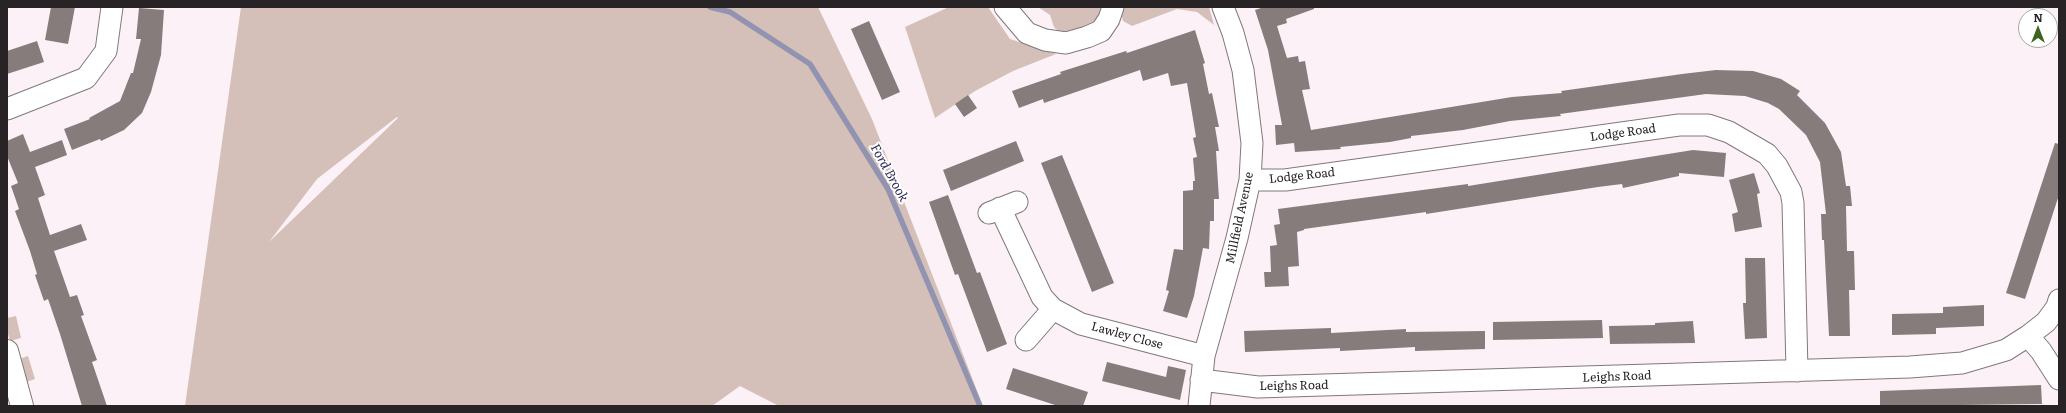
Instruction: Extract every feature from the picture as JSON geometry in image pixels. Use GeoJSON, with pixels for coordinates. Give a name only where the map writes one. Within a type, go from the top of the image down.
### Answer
{"type":"FeatureCollection","features":[{"type":"Feature","properties":{"kind":"main road"},"geometry":{"type":"LineString","coordinates":[[7,351],[22,406]]}},
{"type":"Feature","properties":{"kind":"street"},"geometry":{"type":"LineString","coordinates":[[7,109],[86,78],[106,51],[112,7]]}},
{"type":"Feature","properties":{"kind":"street"},"geometry":{"type":"LineString","coordinates":[[1005,7],[1027,33],[1045,40],[1066,43],[1101,31],[1109,19],[1113,7]]}},
{"type":"Feature","properties":{"kind":"street","name":"Millfield Avenue"},"geometry":{"type":"LineString","coordinates":[[1198,406],[1204,356],[1237,238],[1250,180],[1252,143],[1242,70],[1233,33],[1223,7]]}},
{"type":"Feature","properties":{"kind":"street","name":"Lodge Road"},"geometry":{"type":"LineString","coordinates":[[1250,180],[1285,180],[1679,125],[1708,125],[1729,132],[1767,154],[1777,166],[1791,192],[1793,203],[1797,371]]}},
{"type":"Feature","properties":{"kind":"street","name":"Lawley Close"},"geometry":{"type":"LineString","coordinates":[[1002,208],[1042,297],[1053,309],[1081,324],[1204,356]]}},
{"type":"Feature","properties":{"kind":"street","name":"Leighs Road"},"geometry":{"type":"LineString","coordinates":[[1201,380],[1258,388],[1910,367],[1962,363],[2006,350],[2028,336],[2046,322],[2057,307],[2059,300]]}},
{"type":"Feature","properties":{"kind":"street"},"geometry":{"type":"LineString","coordinates":[[1026,340],[1053,309]]}},
{"type":"Feature","properties":{"kind":"street"},"geometry":{"type":"LineString","coordinates":[[2028,336],[2041,351],[2059,379]]}},
{"type":"Feature","properties":{"kind":"shaded area"},"geometry":{"type":"Polygon","coordinates":[[[241,7],[818,7],[872,119],[983,406],[779,406],[740,386],[712,406],[185,406],[241,7]],[[397,117],[317,179],[269,242],[398,118],[397,117]]]}},
{"type":"Feature","properties":{"kind":"shaded area"},"geometry":{"type":"Polygon","coordinates":[[[949,7],[988,7],[1010,39],[1056,54],[1013,71],[975,91],[935,118],[905,27],[949,7]]]}},
{"type":"Feature","properties":{"kind":"shaded area"},"geometry":{"type":"Polygon","coordinates":[[[1038,7],[1100,7],[1101,14],[1098,22],[1074,32],[1060,33],[1054,27],[1050,15],[1038,7]]]}},
{"type":"Feature","properties":{"kind":"shaded area"},"geometry":{"type":"Polygon","coordinates":[[[1125,7],[1209,7],[1214,25],[1197,12],[1177,9],[1132,26],[1123,21],[1121,13],[1125,7]]]}},
{"type":"Feature","properties":{"kind":"shaded area"},"geometry":{"type":"Polygon","coordinates":[[[16,316],[21,338],[10,341],[7,330],[7,318],[16,316]]]}},
{"type":"Feature","properties":{"kind":"shaded area"},"geometry":{"type":"Polygon","coordinates":[[[28,356],[35,379],[23,383],[16,360],[28,356]]]}},
{"type":"Feature","properties":{"kind":"building"},"geometry":{"type":"Polygon","coordinates":[[[51,7],[75,7],[68,44],[45,40],[51,7]]]}},
{"type":"Feature","properties":{"kind":"building"},"geometry":{"type":"Polygon","coordinates":[[[1264,7],[1314,7],[1314,9],[1286,19],[1287,23],[1277,26],[1287,58],[1298,56],[1299,62],[1305,61],[1310,89],[1302,90],[1311,130],[1512,97],[1562,93],[1561,91],[1716,70],[1753,71],[1781,79],[1800,91],[1797,95],[1825,123],[1841,152],[1846,186],[1850,186],[1852,206],[1846,206],[1847,251],[1854,251],[1855,290],[1849,290],[1850,336],[1829,336],[1824,240],[1822,240],[1821,214],[1826,214],[1820,162],[1806,135],[1779,109],[1768,103],[1745,96],[1706,94],[1560,114],[1561,116],[1510,121],[1463,130],[1411,136],[1411,138],[1390,142],[1340,147],[1341,149],[1295,152],[1294,143],[1276,145],[1275,125],[1282,125],[1268,50],[1255,10],[1264,7]]]}},
{"type":"Feature","properties":{"kind":"building"},"geometry":{"type":"Polygon","coordinates":[[[139,8],[164,10],[161,55],[151,92],[142,113],[124,130],[101,141],[100,139],[72,150],[64,129],[90,119],[89,118],[120,101],[131,73],[133,73],[141,39],[136,39],[139,8]]]}},
{"type":"Feature","properties":{"kind":"building"},"geometry":{"type":"Polygon","coordinates":[[[869,21],[900,92],[882,100],[851,29],[869,21]]]}},
{"type":"Feature","properties":{"kind":"building"},"geometry":{"type":"Polygon","coordinates":[[[1195,30],[1205,63],[1203,64],[1209,94],[1212,93],[1219,127],[1215,127],[1219,151],[1216,151],[1219,199],[1214,199],[1214,221],[1210,221],[1209,249],[1203,248],[1194,296],[1187,318],[1163,311],[1169,291],[1166,290],[1174,249],[1183,250],[1183,191],[1193,190],[1193,181],[1195,181],[1193,158],[1197,157],[1193,138],[1196,137],[1187,83],[1171,86],[1168,73],[1143,81],[1140,70],[1044,103],[1043,99],[1019,108],[1012,91],[1061,74],[1060,72],[1126,51],[1127,53],[1195,30]]]}},
{"type":"Feature","properties":{"kind":"building"},"geometry":{"type":"Polygon","coordinates":[[[37,41],[44,62],[7,74],[7,51],[37,41]]]}},
{"type":"Feature","properties":{"kind":"building"},"geometry":{"type":"Polygon","coordinates":[[[968,95],[977,108],[964,117],[955,104],[968,95]]]}},
{"type":"Feature","properties":{"kind":"building"},"geometry":{"type":"Polygon","coordinates":[[[23,134],[30,152],[62,140],[67,155],[35,167],[45,195],[38,198],[50,235],[81,224],[87,240],[54,251],[70,297],[77,295],[84,315],[81,316],[97,360],[92,362],[107,406],[82,406],[48,299],[44,301],[35,275],[37,274],[30,251],[15,211],[19,209],[11,186],[18,183],[7,156],[7,141],[23,134]]]}},
{"type":"Feature","properties":{"kind":"building"},"geometry":{"type":"Polygon","coordinates":[[[1016,141],[1024,161],[951,191],[943,170],[1016,141]]]}},
{"type":"Feature","properties":{"kind":"building"},"geometry":{"type":"Polygon","coordinates":[[[2055,143],[2059,144],[2059,195],[2025,299],[2006,293],[2055,143]]]}},
{"type":"Feature","properties":{"kind":"building"},"geometry":{"type":"Polygon","coordinates":[[[1693,150],[1726,153],[1724,177],[1679,173],[1679,176],[1623,188],[1622,184],[1598,187],[1426,214],[1426,212],[1304,229],[1297,232],[1299,266],[1288,267],[1289,286],[1265,287],[1264,272],[1271,272],[1270,246],[1277,245],[1274,225],[1280,224],[1278,209],[1468,184],[1468,186],[1693,150]]]}},
{"type":"Feature","properties":{"kind":"building"},"geometry":{"type":"Polygon","coordinates":[[[1062,155],[1114,283],[1092,292],[1041,163],[1062,155]]]}},
{"type":"Feature","properties":{"kind":"building"},"geometry":{"type":"Polygon","coordinates":[[[1754,173],[1760,193],[1757,194],[1762,227],[1735,232],[1732,214],[1738,212],[1729,180],[1754,173]]]}},
{"type":"Feature","properties":{"kind":"building"},"geometry":{"type":"Polygon","coordinates":[[[948,195],[977,273],[980,272],[1007,344],[987,352],[958,274],[955,275],[929,202],[948,195]]]}},
{"type":"Feature","properties":{"kind":"building"},"geometry":{"type":"Polygon","coordinates":[[[1745,258],[1765,258],[1767,338],[1745,339],[1743,303],[1746,303],[1745,258]]]}},
{"type":"Feature","properties":{"kind":"building"},"geometry":{"type":"Polygon","coordinates":[[[1984,305],[1984,326],[1936,328],[1936,334],[1892,335],[1892,314],[1943,313],[1943,307],[1984,305]]]}},
{"type":"Feature","properties":{"kind":"building"},"geometry":{"type":"Polygon","coordinates":[[[1602,320],[1603,338],[1493,340],[1493,322],[1602,320]]]}},
{"type":"Feature","properties":{"kind":"building"},"geometry":{"type":"Polygon","coordinates":[[[1693,321],[1695,343],[1610,344],[1609,326],[1655,325],[1655,323],[1693,321]]]}},
{"type":"Feature","properties":{"kind":"building"},"geometry":{"type":"Polygon","coordinates":[[[1331,328],[1331,333],[1406,329],[1406,332],[1485,331],[1485,349],[1415,351],[1415,347],[1340,351],[1340,348],[1245,352],[1244,331],[1331,328]]]}},
{"type":"Feature","properties":{"kind":"building"},"geometry":{"type":"Polygon","coordinates":[[[1107,362],[1166,377],[1168,366],[1186,370],[1180,400],[1102,381],[1107,362]]]}},
{"type":"Feature","properties":{"kind":"building"},"geometry":{"type":"Polygon","coordinates":[[[1013,368],[1088,392],[1083,406],[1058,406],[1006,389],[1013,368]]]}},
{"type":"Feature","properties":{"kind":"building"},"geometry":{"type":"Polygon","coordinates":[[[2041,385],[2042,404],[1880,406],[1880,391],[2041,385]]]}},
{"type":"Feature","properties":{"kind":"waterway","name":"Ford Brook"},"geometry":{"type":"LineString","coordinates":[[710,7],[730,12],[810,64],[888,189],[980,406]]}}]}
